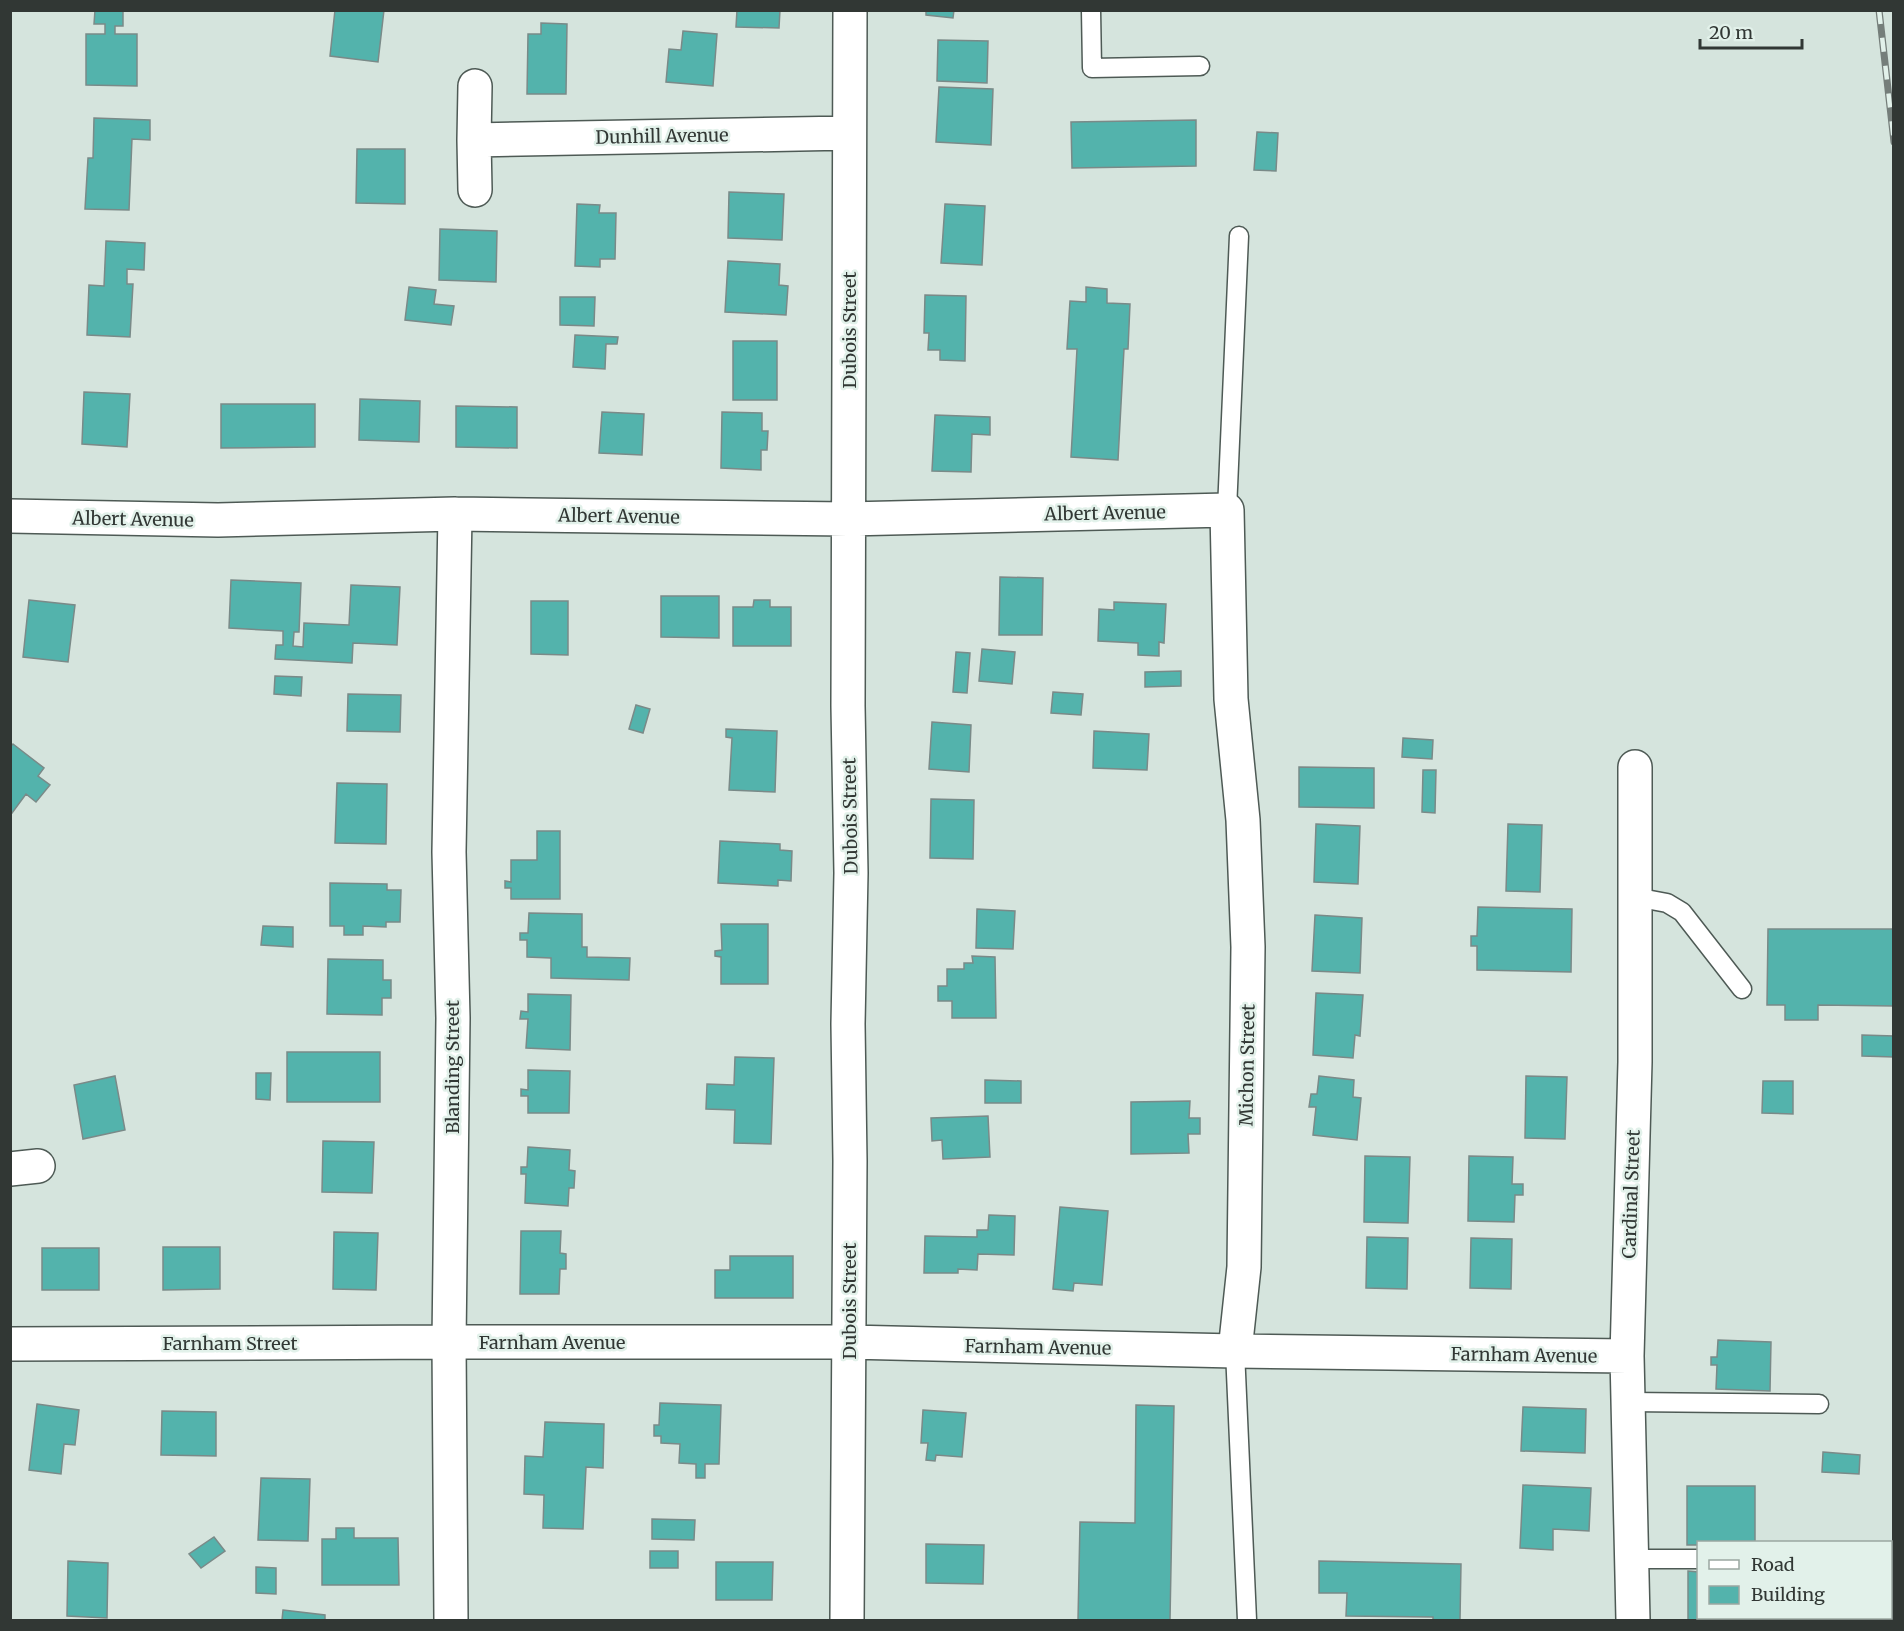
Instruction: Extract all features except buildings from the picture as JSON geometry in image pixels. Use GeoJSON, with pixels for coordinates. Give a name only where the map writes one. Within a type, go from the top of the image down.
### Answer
{"type":"FeatureCollection","features":[{"type":"Feature","properties":{"kind":"street","name":"Dubois Street"},"geometry":{"type":"LineString","coordinates":[[847,1620],[848,1023],[851,873],[848,706],[850,10]]}},
{"type":"Feature","properties":{"kind":"street"},"geometry":{"type":"LineString","coordinates":[[475,86],[475,190]]}},
{"type":"Feature","properties":{"kind":"street","name":"Dunhill Avenue"},"geometry":{"type":"LineString","coordinates":[[474,140],[849,133]]}},
{"type":"Feature","properties":{"kind":"street","name":"Albert Avenue"},"geometry":{"type":"LineString","coordinates":[[10,516],[218,520],[455,514],[848,519],[1227,510]]}},
{"type":"Feature","properties":{"kind":"street","name":"Michon Street"},"geometry":{"type":"LineString","coordinates":[[1227,510],[1231,699],[1243,820],[1248,947],[1244,1267],[1235,1351]]}},
{"type":"Feature","properties":{"kind":"street","name":"Blanding Street"},"geometry":{"type":"LineString","coordinates":[[451,1620],[449,1342],[453,1018],[449,852],[455,514]]}},
{"type":"Feature","properties":{"kind":"street","name":"Cardinal Street"},"geometry":{"type":"LineString","coordinates":[[1633,1620],[1627,1356],[1635,1062],[1635,767]]}},
{"type":"Feature","properties":{"kind":"street","name":"Farnham Avenue"},"geometry":{"type":"LineString","coordinates":[[449,1342],[849,1342],[1235,1351],[1627,1356]]}},
{"type":"Feature","properties":{"kind":"street","name":"Farnham Street"},"geometry":{"type":"LineString","coordinates":[[10,1344],[449,1342]]}},
{"type":"Feature","properties":{"kind":"lane"},"geometry":{"type":"LineString","coordinates":[[1091,10],[1092,68],[1200,66]]}},
{"type":"Feature","properties":{"kind":"lane"},"geometry":{"type":"LineString","coordinates":[[1227,510],[1239,236]]}},
{"type":"Feature","properties":{"kind":"lane"},"geometry":{"type":"LineString","coordinates":[[1635,897],[1667,903],[1682,912],[1742,989]]}},
{"type":"Feature","properties":{"kind":"lane","name":"Michon Street"},"geometry":{"type":"LineString","coordinates":[[1235,1351],[1247,1620]]}},
{"type":"Feature","properties":{"kind":"lane"},"geometry":{"type":"LineString","coordinates":[[1628,1402],[1819,1404]]}},
{"type":"Feature","properties":{"kind":"lane"},"geometry":{"type":"LineString","coordinates":[[1631,1558],[1697,1558]]}},
{"type":"Feature","properties":{"kind":"railway"},"geometry":{"type":"LineString","coordinates":[[1879,10],[1894,142]]}}]}
